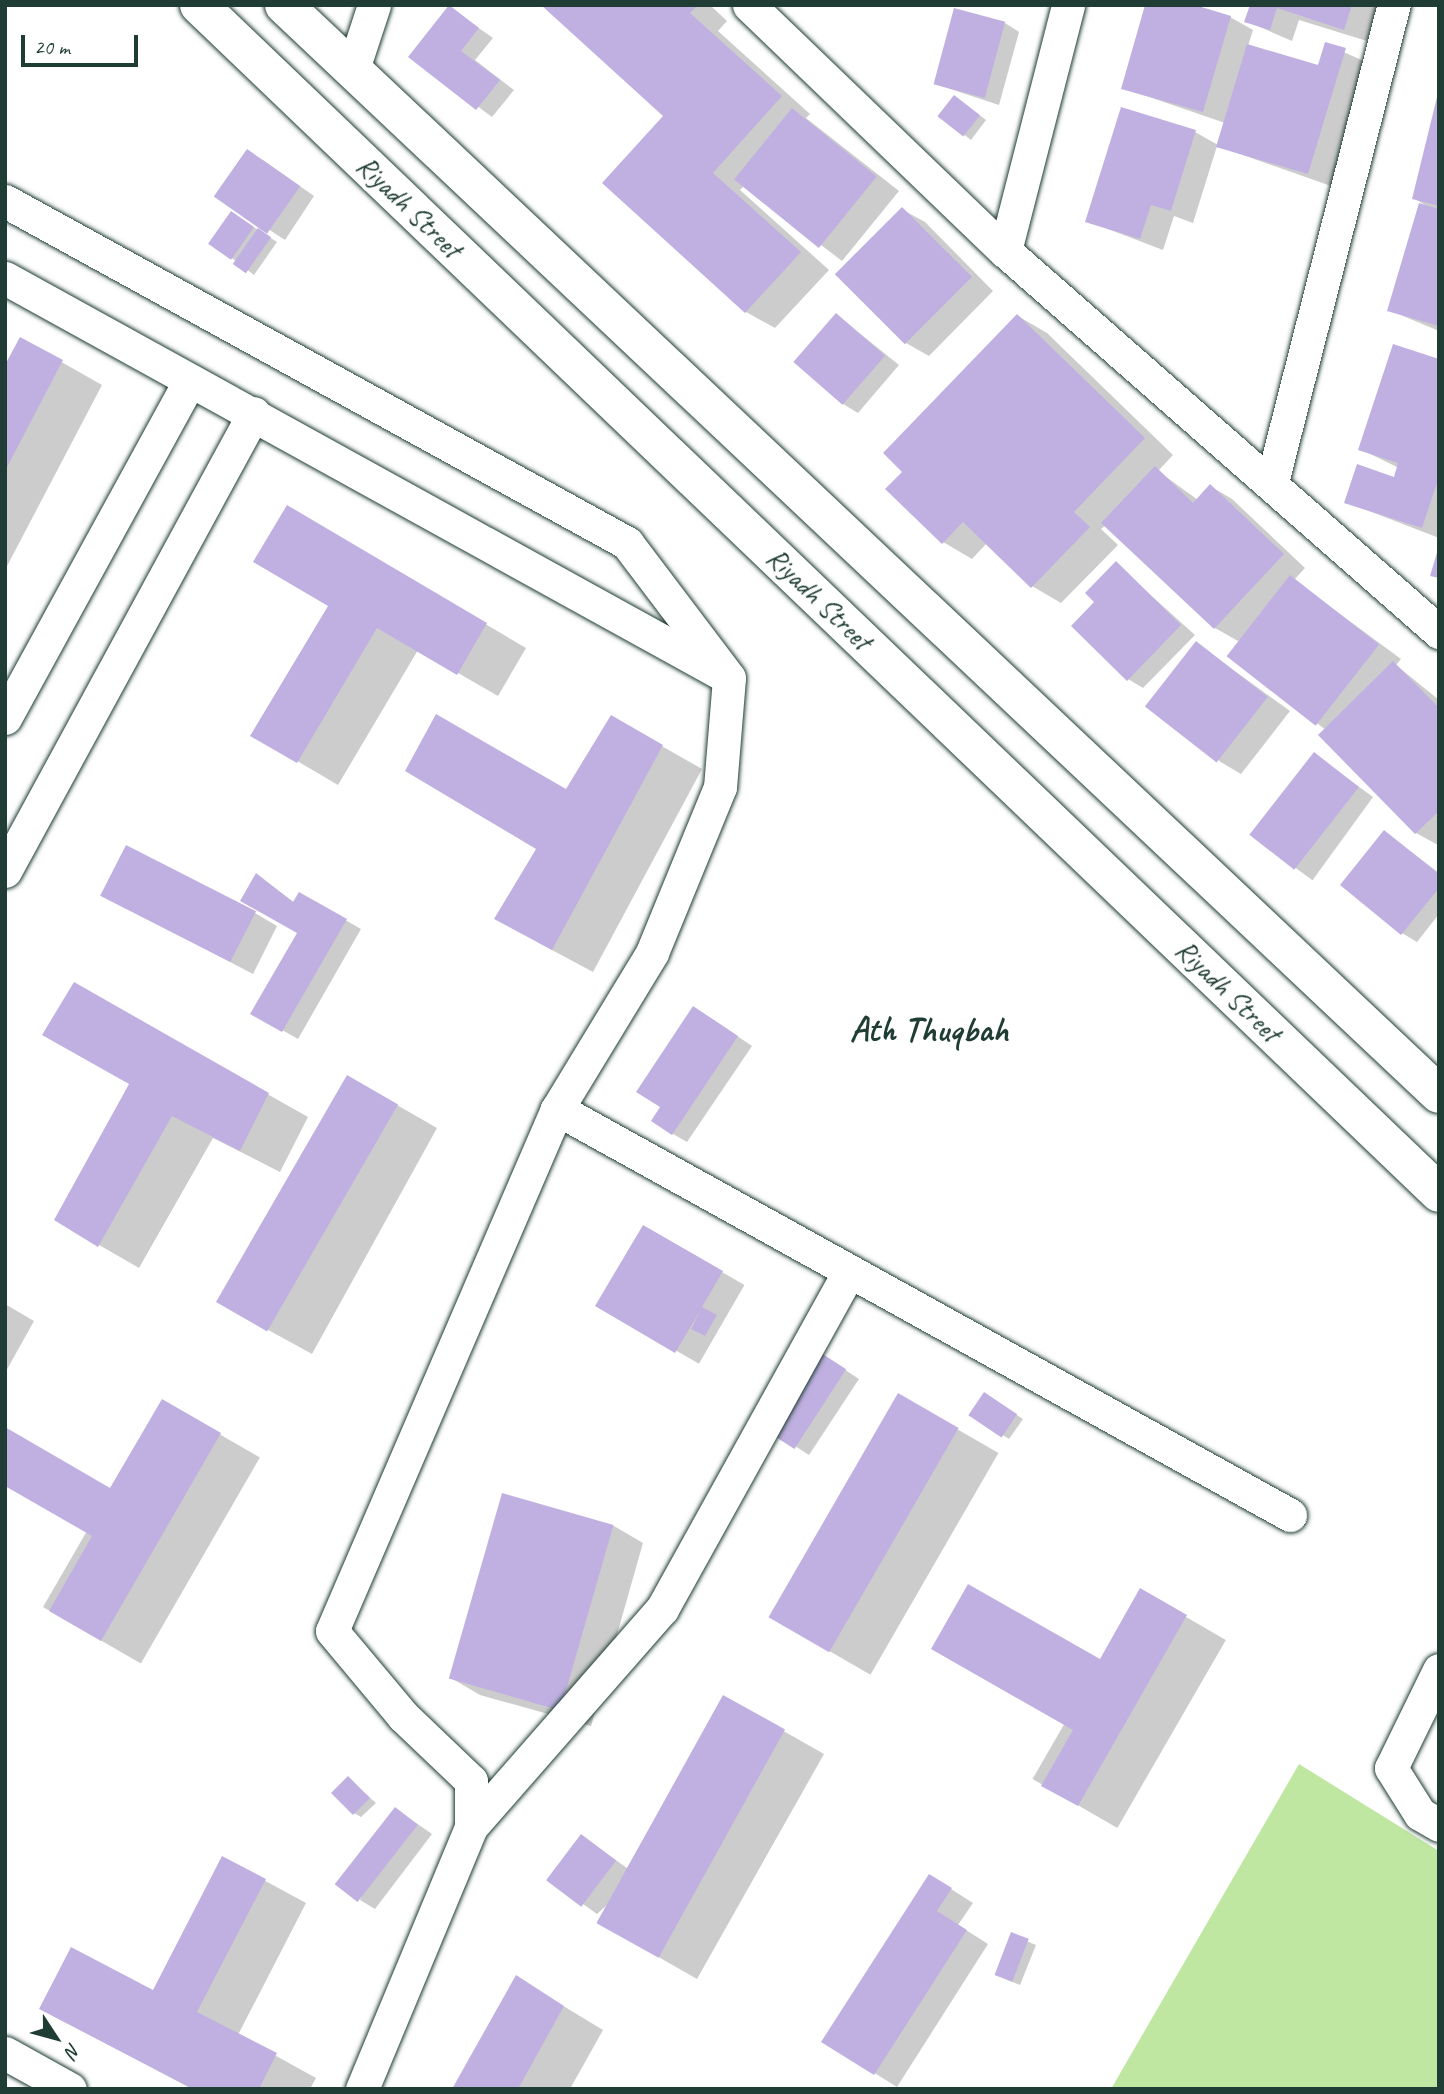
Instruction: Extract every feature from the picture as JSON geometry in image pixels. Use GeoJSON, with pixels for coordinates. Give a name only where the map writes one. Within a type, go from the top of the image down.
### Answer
{"type":"FeatureCollection","features":[{"type":"Feature","properties":{"kind":"main road","name":"Riyadh Street"},"geometry":{"type":"LineString","coordinates":[[199,5],[1439,1193]]}},
{"type":"Feature","properties":{"kind":"main road"},"geometry":{"type":"LineString","coordinates":[[285,5],[514,225],[1439,1094]]}},
{"type":"Feature","properties":{"kind":"main road"},"geometry":{"type":"LineString","coordinates":[[475,270],[514,225]]}},
{"type":"Feature","properties":{"kind":"street"},"geometry":{"type":"LineString","coordinates":[[354,69],[373,5]]}},
{"type":"Feature","properties":{"kind":"street"},"geometry":{"type":"LineString","coordinates":[[749,5],[1005,251],[1272,482],[1439,632]]}},
{"type":"Feature","properties":{"kind":"street"},"geometry":{"type":"LineString","coordinates":[[1005,251],[1068,5]]}},
{"type":"Feature","properties":{"kind":"street"},"geometry":{"type":"LineString","coordinates":[[1272,482],[1394,5]]}},
{"type":"Feature","properties":{"kind":"street"},"geometry":{"type":"LineString","coordinates":[[5,201],[627,543],[729,678],[720,787],[652,953],[557,1109],[332,1631],[403,1716],[471,1781],[471,1826]]}},
{"type":"Feature","properties":{"kind":"street"},"geometry":{"type":"LineString","coordinates":[[5,278],[254,413],[729,678]]}},
{"type":"Feature","properties":{"kind":"street"},"geometry":{"type":"LineString","coordinates":[[5,718],[190,380]]}},
{"type":"Feature","properties":{"kind":"street"},"geometry":{"type":"LineString","coordinates":[[5,871],[254,413]]}},
{"type":"Feature","properties":{"kind":"street"},"geometry":{"type":"LineString","coordinates":[[557,1109],[847,1275],[1290,1515]]}},
{"type":"Feature","properties":{"kind":"street"},"geometry":{"type":"LineString","coordinates":[[362,2089],[471,1826],[662,1609],[847,1275]]}},
{"type":"Feature","properties":{"kind":"street"},"geometry":{"type":"LineString","coordinates":[[1438,1673],[1391,1768],[1420,1814],[1439,1825]]}},
{"type":"Feature","properties":{"kind":"street"},"geometry":{"type":"LineString","coordinates":[[5,2053],[70,2089]]}},
{"type":"Feature","properties":{"kind":"green space"},"geometry":{"type":"Polygon","coordinates":[[[1299,1764],[1439,1851],[1439,2089],[1111,2089],[1299,1764]]]}},
{"type":"Feature","properties":{"kind":"building"},"geometry":{"type":"Polygon","coordinates":[[[449,5],[479,28],[461,51],[500,80],[476,110],[408,57],[449,5]]]}},
{"type":"Feature","properties":{"kind":"building"},"geometry":{"type":"Polygon","coordinates":[[[541,5],[698,5],[690,13],[782,96],[713,173],[801,252],[745,313],[602,183],[663,116],[541,5]]]}},
{"type":"Feature","properties":{"kind":"building"},"geometry":{"type":"Polygon","coordinates":[[[1145,5],[1195,5],[1231,16],[1203,112],[1121,89],[1145,5]]]}},
{"type":"Feature","properties":{"kind":"building"},"geometry":{"type":"Polygon","coordinates":[[[1250,5],[1352,5],[1344,30],[1277,8],[1270,30],[1244,22],[1250,5]]]}},
{"type":"Feature","properties":{"kind":"building"},"geometry":{"type":"Polygon","coordinates":[[[954,8],[1005,22],[985,98],[934,84],[954,8]]]}},
{"type":"Feature","properties":{"kind":"building"},"geometry":{"type":"Polygon","coordinates":[[[1325,42],[1346,48],[1308,174],[1216,147],[1247,44],[1318,65],[1325,42]]]}},
{"type":"Feature","properties":{"kind":"building"},"geometry":{"type":"Polygon","coordinates":[[[1439,93],[1439,206],[1412,199],[1439,93]]]}},
{"type":"Feature","properties":{"kind":"building"},"geometry":{"type":"Polygon","coordinates":[[[954,95],[980,115],[963,137],[937,116],[954,95]]]}},
{"type":"Feature","properties":{"kind":"building"},"geometry":{"type":"Polygon","coordinates":[[[1121,107],[1196,130],[1171,211],[1151,205],[1140,239],[1085,222],[1121,107]]]}},
{"type":"Feature","properties":{"kind":"building"},"geometry":{"type":"Polygon","coordinates":[[[792,108],[877,177],[819,248],[734,179],[792,108]]]}},
{"type":"Feature","properties":{"kind":"building"},"geometry":{"type":"Polygon","coordinates":[[[247,149],[300,186],[267,234],[214,197],[247,149]]]}},
{"type":"Feature","properties":{"kind":"building"},"geometry":{"type":"Polygon","coordinates":[[[1419,203],[1439,209],[1439,326],[1387,311],[1419,203]]]}},
{"type":"Feature","properties":{"kind":"building"},"geometry":{"type":"Polygon","coordinates":[[[902,207],[972,277],[905,344],[835,274],[902,207]]]}},
{"type":"Feature","properties":{"kind":"building"},"geometry":{"type":"Polygon","coordinates":[[[231,211],[254,227],[231,260],[208,244],[231,211]]]}},
{"type":"Feature","properties":{"kind":"building"},"geometry":{"type":"Polygon","coordinates":[[[258,228],[271,237],[246,273],[233,264],[258,228]]]}},
{"type":"Feature","properties":{"kind":"building"},"geometry":{"type":"Polygon","coordinates":[[[836,313],[885,356],[842,405],[793,362],[836,313]]]}},
{"type":"Feature","properties":{"kind":"building"},"geometry":{"type":"Polygon","coordinates":[[[1017,314],[1145,438],[1074,512],[1090,527],[1031,588],[963,522],[942,544],[885,489],[902,472],[883,453],[1017,314]]]}},
{"type":"Feature","properties":{"kind":"building"},"geometry":{"type":"Polygon","coordinates":[[[20,337],[63,360],[5,471],[5,365],[20,337]]]}},
{"type":"Feature","properties":{"kind":"building"},"geometry":{"type":"Polygon","coordinates":[[[1393,344],[1439,359],[1439,477],[1422,528],[1344,503],[1357,464],[1394,477],[1398,463],[1358,450],[1393,344]]]}},
{"type":"Feature","properties":{"kind":"building"},"geometry":{"type":"Polygon","coordinates":[[[1155,466],[1193,503],[1210,484],[1284,554],[1214,629],[1101,523],[1155,466]]]}},
{"type":"Feature","properties":{"kind":"building"},"geometry":{"type":"Polygon","coordinates":[[[287,505],[487,623],[457,675],[377,628],[297,763],[250,736],[328,606],[253,562],[287,505]]]}},
{"type":"Feature","properties":{"kind":"building"},"geometry":{"type":"Polygon","coordinates":[[[1439,549],[1439,578],[1430,576],[1439,549]]]}},
{"type":"Feature","properties":{"kind":"building"},"geometry":{"type":"Polygon","coordinates":[[[1116,561],[1181,625],[1127,681],[1071,626],[1094,602],[1085,593],[1116,561]]]}},
{"type":"Feature","properties":{"kind":"building"},"geometry":{"type":"Polygon","coordinates":[[[1290,575],[1379,645],[1316,726],[1227,656],[1290,575]]]}},
{"type":"Feature","properties":{"kind":"building"},"geometry":{"type":"Polygon","coordinates":[[[1196,641],[1268,697],[1217,762],[1145,706],[1196,641]]]}},
{"type":"Feature","properties":{"kind":"building"},"geometry":{"type":"Polygon","coordinates":[[[1393,661],[1439,708],[1439,811],[1415,834],[1318,735],[1393,661]]]}},
{"type":"Feature","properties":{"kind":"building"},"geometry":{"type":"Polygon","coordinates":[[[436,714],[566,789],[611,715],[663,745],[552,950],[494,919],[536,849],[405,771],[436,714]]]}},
{"type":"Feature","properties":{"kind":"building"},"geometry":{"type":"Polygon","coordinates":[[[1314,752],[1359,787],[1294,870],[1249,835],[1314,752]]]}},
{"type":"Feature","properties":{"kind":"building"},"geometry":{"type":"Polygon","coordinates":[[[1384,830],[1439,874],[1439,888],[1401,935],[1340,885],[1384,830]]]}},
{"type":"Feature","properties":{"kind":"building"},"geometry":{"type":"Polygon","coordinates":[[[126,845],[256,911],[230,962],[100,896],[126,845]]]}},
{"type":"Feature","properties":{"kind":"building"},"geometry":{"type":"Polygon","coordinates":[[[256,873],[293,902],[299,892],[347,919],[282,1032],[250,1014],[297,933],[240,901],[256,873]]]}},
{"type":"Feature","properties":{"kind":"building"},"geometry":{"type":"Polygon","coordinates":[[[74,982],[269,1093],[240,1151],[172,1116],[98,1247],[54,1220],[129,1084],[42,1035],[74,982]]]}},
{"type":"Feature","properties":{"kind":"building"},"geometry":{"type":"Polygon","coordinates":[[[693,1006],[738,1036],[672,1135],[651,1121],[660,1107],[636,1092],[693,1006]]]}},
{"type":"Feature","properties":{"kind":"building"},"geometry":{"type":"Polygon","coordinates":[[[347,1075],[398,1104],[267,1331],[216,1302],[347,1075]]]}},
{"type":"Feature","properties":{"kind":"building"},"geometry":{"type":"Polygon","coordinates":[[[643,1225],[723,1271],[702,1307],[717,1315],[705,1336],[691,1329],[700,1311],[675,1353],[595,1306],[643,1225]]]}},
{"type":"Feature","properties":{"kind":"building"},"geometry":{"type":"Polygon","coordinates":[[[821,1353],[846,1369],[794,1449],[769,1433],[821,1353]]]}},
{"type":"Feature","properties":{"kind":"building"},"geometry":{"type":"Polygon","coordinates":[[[984,1392],[1017,1414],[1002,1438],[968,1415],[984,1392]]]}},
{"type":"Feature","properties":{"kind":"building"},"geometry":{"type":"Polygon","coordinates":[[[898,1393],[959,1428],[829,1652],[768,1617],[898,1393]]]}},
{"type":"Feature","properties":{"kind":"building"},"geometry":{"type":"Polygon","coordinates":[[[162,1399],[221,1433],[101,1641],[49,1611],[92,1536],[5,1486],[5,1427],[110,1488],[162,1399]]]}},
{"type":"Feature","properties":{"kind":"building"},"geometry":{"type":"Polygon","coordinates":[[[502,1493],[614,1525],[560,1710],[449,1679],[502,1493]]]}},
{"type":"Feature","properties":{"kind":"building"},"geometry":{"type":"Polygon","coordinates":[[[968,1584],[1100,1659],[1140,1588],[1187,1615],[1078,1806],[1041,1786],[1073,1730],[931,1649],[968,1584]]]}},
{"type":"Feature","properties":{"kind":"building"},"geometry":{"type":"Polygon","coordinates":[[[723,1695],[785,1729],[659,1958],[596,1923],[723,1695]]]}},
{"type":"Feature","properties":{"kind":"building"},"geometry":{"type":"Polygon","coordinates":[[[348,1776],[370,1798],[353,1815],[331,1793],[348,1776]]]}},
{"type":"Feature","properties":{"kind":"building"},"geometry":{"type":"Polygon","coordinates":[[[395,1807],[418,1825],[358,1902],[335,1884],[395,1807]]]}},
{"type":"Feature","properties":{"kind":"building"},"geometry":{"type":"Polygon","coordinates":[[[581,1834],[616,1860],[581,1907],[546,1880],[581,1834]]]}},
{"type":"Feature","properties":{"kind":"building"},"geometry":{"type":"Polygon","coordinates":[[[222,1856],[266,1879],[197,2012],[277,2053],[259,2089],[193,2089],[39,2009],[71,1947],[153,1990],[222,1856]]]}},
{"type":"Feature","properties":{"kind":"building"},"geometry":{"type":"Polygon","coordinates":[[[929,1874],[952,1888],[937,1911],[967,1930],[874,2075],[821,2042],[929,1874]]]}},
{"type":"Feature","properties":{"kind":"building"},"geometry":{"type":"Polygon","coordinates":[[[1011,1932],[1029,1939],[1012,1982],[995,1975],[1011,1932]]]}},
{"type":"Feature","properties":{"kind":"building"},"geometry":{"type":"Polygon","coordinates":[[[516,1975],[564,2006],[518,2089],[452,2089],[516,1975]]]}},
{"type":"Feature","properties":{"kind":"district","name":"Ath Thuqbah"},"geometry":{"type":"Point","coordinates":[929,1030]}}]}
